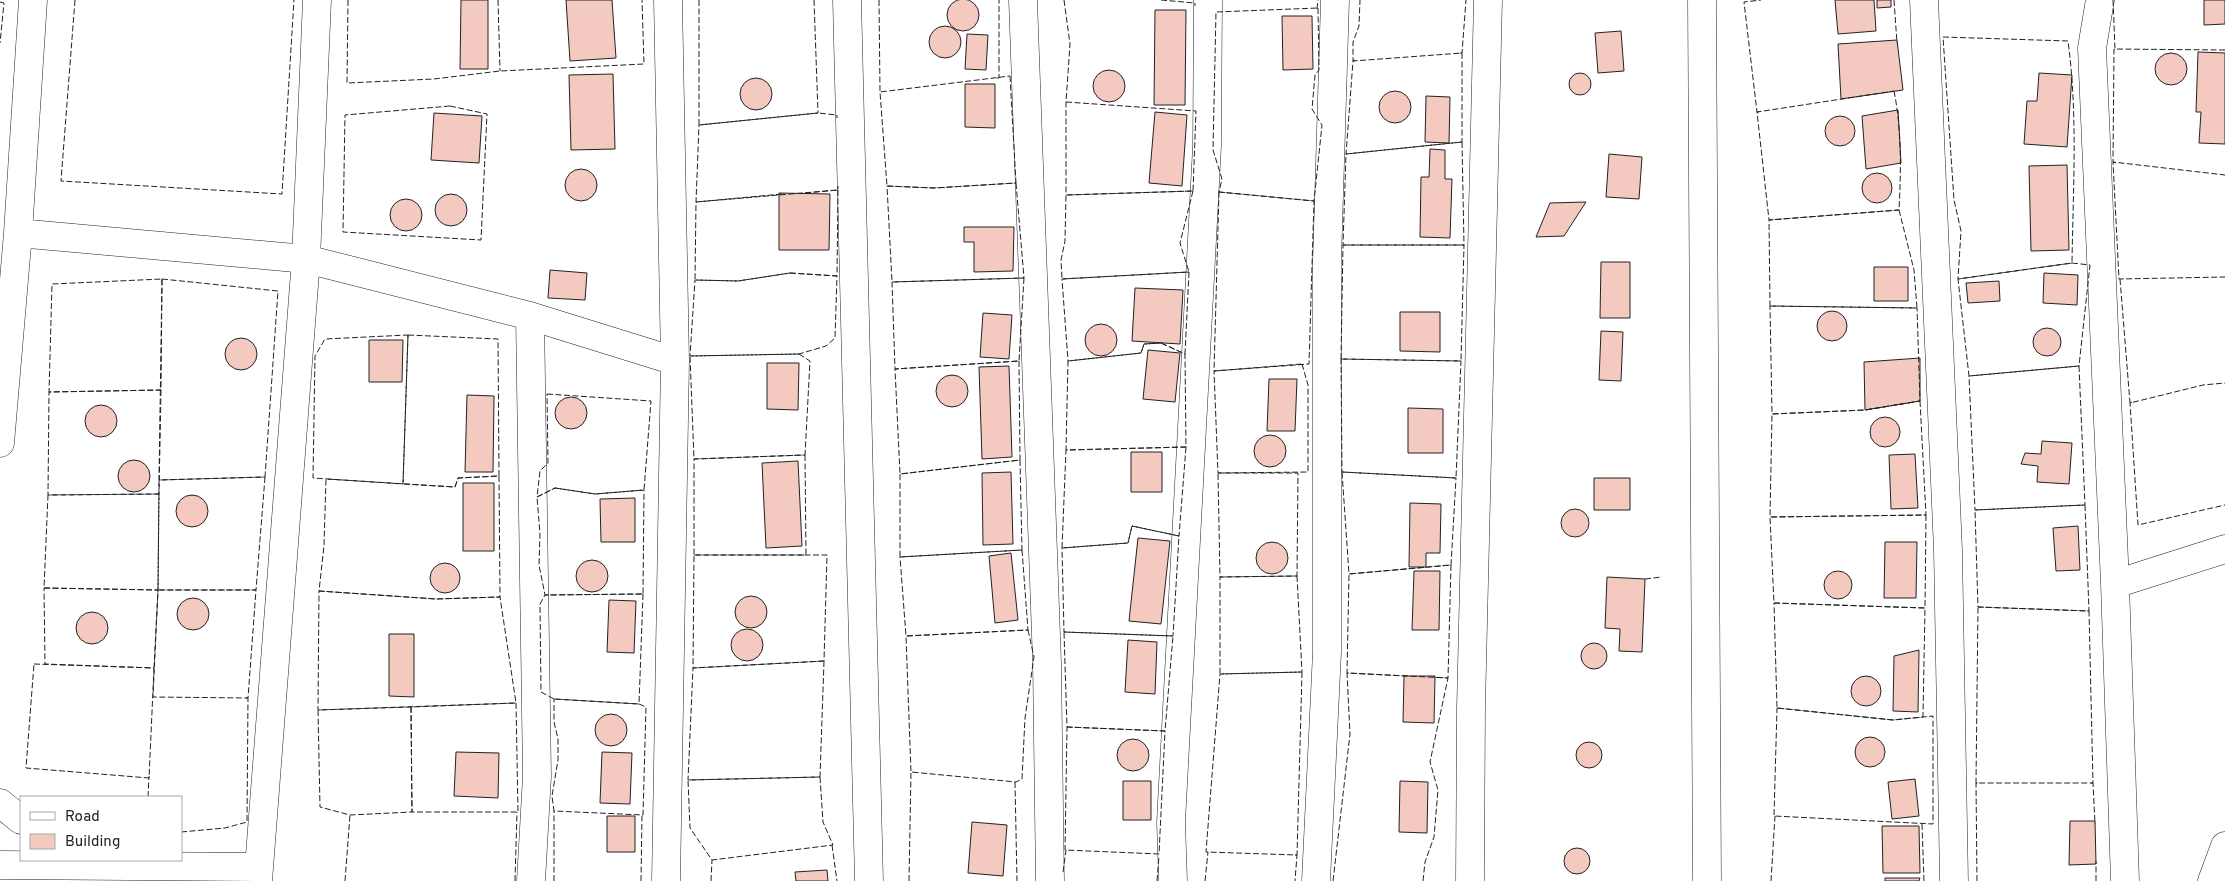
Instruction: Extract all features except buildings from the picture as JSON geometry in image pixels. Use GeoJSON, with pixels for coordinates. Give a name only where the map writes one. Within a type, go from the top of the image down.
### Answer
{"type":"FeatureCollection","features":[{"type":"Feature","properties":{"kind":"street"},"geometry":{"type":"LineString","coordinates":[[0,443],[18,233],[33,0]]}},
{"type":"Feature","properties":{"kind":"street"},"geometry":{"type":"LineString","coordinates":[[0,865],[78,863],[258,874],[306,259],[317,0]]}},
{"type":"Feature","properties":{"kind":"street"},"geometry":{"type":"LineString","coordinates":[[666,881],[675,361],[668,0]]}},
{"type":"Feature","properties":{"kind":"street"},"geometry":{"type":"LineString","coordinates":[[847,0],[869,881]]}},
{"type":"Feature","properties":{"kind":"street"},"geometry":{"type":"LineString","coordinates":[[1023,0],[1046,653],[1050,881]]}},
{"type":"Feature","properties":{"kind":"street"},"geometry":{"type":"LineString","coordinates":[[1173,881],[1171,822],[1207,146],[1208,0]]}},
{"type":"Feature","properties":{"kind":"street"},"geometry":{"type":"LineString","coordinates":[[1316,881],[1327,652],[1327,262],[1335,0]]}},
{"type":"Feature","properties":{"kind":"street"},"geometry":{"type":"LineString","coordinates":[[1470,881],[1471,707],[1488,0]]}},
{"type":"Feature","properties":{"kind":"street"},"geometry":{"type":"LineString","coordinates":[[1702,0],[1706,881]]}},
{"type":"Feature","properties":{"kind":"street"},"geometry":{"type":"LineString","coordinates":[[1924,0],[1948,550],[1954,881]]}},
{"type":"Feature","properties":{"kind":"street"},"geometry":{"type":"LineString","coordinates":[[2100,0],[2092,48],[2115,584],[2125,881]]}},
{"type":"Feature","properties":{"kind":"street"},"geometry":{"type":"LineString","coordinates":[[18,233],[306,259],[530,316],[675,361]]}},
{"type":"Feature","properties":{"kind":"street"},"geometry":{"type":"LineString","coordinates":[[530,316],[537,776],[531,881]]}},
{"type":"Feature","properties":{"kind":"street"},"geometry":{"type":"LineString","coordinates":[[2115,584],[2225,549]]}},
{"type":"Feature","properties":{"kind":"street"},"geometry":{"type":"LineString","coordinates":[[0,804],[20,819]]}},
{"type":"Feature","properties":{"kind":"street"},"geometry":{"type":"LineString","coordinates":[[2212,881],[2225,846]]}},
{"type":"Feature","properties":{"kind":"fence"},"geometry":{"type":"LineString","coordinates":[[75,0],[61,181],[282,194],[294,0]]}},
{"type":"Feature","properties":{"kind":"fence"},"geometry":{"type":"LineString","coordinates":[[348,0],[347,83],[434,79],[500,71],[644,64],[642,0]]}},
{"type":"Feature","properties":{"kind":"fence"},"geometry":{"type":"LineString","coordinates":[[498,0],[500,71]]}},
{"type":"Feature","properties":{"kind":"fence"},"geometry":{"type":"LineString","coordinates":[[699,0],[699,125],[818,113],[837,115],[837,118]]}},
{"type":"Feature","properties":{"kind":"fence"},"geometry":{"type":"LineString","coordinates":[[814,0],[818,113]]}},
{"type":"Feature","properties":{"kind":"fence"},"geometry":{"type":"LineString","coordinates":[[879,0],[880,91]]}},
{"type":"Feature","properties":{"kind":"fence"},"geometry":{"type":"LineString","coordinates":[[997,78],[999,78],[999,0]]}},
{"type":"Feature","properties":{"kind":"fence"},"geometry":{"type":"LineString","coordinates":[[1064,0],[1070,44],[1066,102]]}},
{"type":"Feature","properties":{"kind":"fence"},"geometry":{"type":"LineString","coordinates":[[1161,0],[1195,3],[1195,6]]}},
{"type":"Feature","properties":{"kind":"fence"},"geometry":{"type":"LineString","coordinates":[[1317,9],[1318,0]]}},
{"type":"Feature","properties":{"kind":"fence"},"geometry":{"type":"LineString","coordinates":[[1355,60],[1353,61],[1353,42],[1359,26],[1360,0]]}},
{"type":"Feature","properties":{"kind":"fence"},"geometry":{"type":"LineString","coordinates":[[1460,53],[1462,53],[1466,0]]}},
{"type":"Feature","properties":{"kind":"fence"},"geometry":{"type":"LineString","coordinates":[[1759,112],[1757,112],[1744,2],[1761,0]]}},
{"type":"Feature","properties":{"kind":"fence"},"geometry":{"type":"LineString","coordinates":[[1894,0],[1897,43]]}},
{"type":"Feature","properties":{"kind":"fence"},"geometry":{"type":"LineString","coordinates":[[2113,0],[2115,49]]}},
{"type":"Feature","properties":{"kind":"fence"},"geometry":{"type":"LineString","coordinates":[[0,2],[4,3],[0,43]]}},
{"type":"Feature","properties":{"kind":"fence"},"geometry":{"type":"LineString","coordinates":[[1318,8],[1319,70],[1315,75],[1312,109],[1322,125],[1314,201],[1219,192],[1222,179],[1213,150],[1216,12],[1318,8]]}},
{"type":"Feature","properties":{"kind":"fence"},"geometry":{"type":"LineString","coordinates":[[1943,37],[2068,41],[2074,124],[2072,263],[1958,279],[1961,231],[1954,200],[1943,37]]}},
{"type":"Feature","properties":{"kind":"fence"},"geometry":{"type":"LineString","coordinates":[[2225,50],[2114,49],[2113,162],[2225,175]]}},
{"type":"Feature","properties":{"kind":"fence"},"geometry":{"type":"LineString","coordinates":[[1462,53],[1462,142],[1346,154],[1353,61],[1462,53]]}},
{"type":"Feature","properties":{"kind":"fence"},"geometry":{"type":"LineString","coordinates":[[1010,76],[1016,183],[934,188],[887,186],[880,92],[1010,76]]}},
{"type":"Feature","properties":{"kind":"fence"},"geometry":{"type":"LineString","coordinates":[[1894,91],[1900,150],[1899,210],[1769,220],[1757,112],[1894,91]]}},
{"type":"Feature","properties":{"kind":"fence"},"geometry":{"type":"LineString","coordinates":[[1066,102],[1196,111],[1193,191],[1066,195],[1066,102]]}},
{"type":"Feature","properties":{"kind":"fence"},"geometry":{"type":"LineString","coordinates":[[450,106],[487,114],[481,240],[343,232],[345,115],[450,106]]}},
{"type":"Feature","properties":{"kind":"fence"},"geometry":{"type":"LineString","coordinates":[[782,194],[696,202],[699,125],[818,113]]}},
{"type":"Feature","properties":{"kind":"fence"},"geometry":{"type":"LineString","coordinates":[[1462,142],[1464,245],[1343,245],[1346,154],[1462,142]]}},
{"type":"Feature","properties":{"kind":"fence"},"geometry":{"type":"LineString","coordinates":[[2116,163],[2113,162],[2119,279],[2225,277]]}},
{"type":"Feature","properties":{"kind":"fence"},"geometry":{"type":"LineString","coordinates":[[1016,183],[1024,278],[892,282],[887,186],[934,188],[1016,183]]}},
{"type":"Feature","properties":{"kind":"fence"},"geometry":{"type":"LineString","coordinates":[[805,193],[838,190],[838,186]]}},
{"type":"Feature","properties":{"kind":"fence"},"geometry":{"type":"LineString","coordinates":[[838,190],[837,276],[790,273],[738,281],[695,280],[696,202],[838,190]]}},
{"type":"Feature","properties":{"kind":"fence"},"geometry":{"type":"LineString","coordinates":[[1193,191],[1180,243],[1189,272],[1062,279],[1061,260],[1065,241],[1066,195],[1193,191]]}},
{"type":"Feature","properties":{"kind":"fence"},"geometry":{"type":"LineString","coordinates":[[1219,192],[1314,201],[1309,364],[1214,371],[1219,192]]}},
{"type":"Feature","properties":{"kind":"fence"},"geometry":{"type":"LineString","coordinates":[[1899,210],[1914,270],[1917,308],[1770,306],[1769,220],[1899,210]]}},
{"type":"Feature","properties":{"kind":"fence"},"geometry":{"type":"LineString","coordinates":[[1343,245],[1464,245],[1461,361],[1341,359],[1343,245]]}},
{"type":"Feature","properties":{"kind":"fence"},"geometry":{"type":"LineString","coordinates":[[2072,263],[2090,265],[2079,366],[1969,376],[1958,279],[2072,263]]}},
{"type":"Feature","properties":{"kind":"fence"},"geometry":{"type":"LineString","coordinates":[[1189,272],[1185,354],[1161,343],[1144,344],[1141,353],[1068,361],[1062,279],[1189,272]]}},
{"type":"Feature","properties":{"kind":"fence"},"geometry":{"type":"LineString","coordinates":[[790,273],[837,276],[835,338],[826,346],[799,354],[690,356],[695,280],[738,281],[790,273]]}},
{"type":"Feature","properties":{"kind":"fence"},"geometry":{"type":"LineString","coordinates":[[1024,278],[1019,361],[895,369],[892,282],[1024,278]]}},
{"type":"Feature","properties":{"kind":"fence"},"geometry":{"type":"LineString","coordinates":[[162,279],[278,291],[265,477],[159,480],[162,279]]}},
{"type":"Feature","properties":{"kind":"fence"},"geometry":{"type":"LineString","coordinates":[[162,279],[161,390],[49,392],[52,284],[162,279]]}},
{"type":"Feature","properties":{"kind":"fence"},"geometry":{"type":"LineString","coordinates":[[2120,279],[2130,403],[2203,385],[2225,383]]}},
{"type":"Feature","properties":{"kind":"fence"},"geometry":{"type":"LineString","coordinates":[[1770,306],[1917,308],[1920,401],[1865,410],[1772,414],[1770,306]]}},
{"type":"Feature","properties":{"kind":"fence"},"geometry":{"type":"LineString","coordinates":[[408,335],[498,339],[499,476],[458,478],[455,487],[403,484],[408,335]]}},
{"type":"Feature","properties":{"kind":"fence"},"geometry":{"type":"LineString","coordinates":[[408,335],[403,484],[313,478],[315,356],[325,339],[408,335]]}},
{"type":"Feature","properties":{"kind":"fence"},"geometry":{"type":"LineString","coordinates":[[1161,343],[1185,354],[1186,447],[1066,450],[1068,361],[1141,353],[1144,344],[1161,343]]}},
{"type":"Feature","properties":{"kind":"fence"},"geometry":{"type":"LineString","coordinates":[[799,354],[810,361],[805,455],[694,459],[690,356],[799,354]]}},
{"type":"Feature","properties":{"kind":"fence"},"geometry":{"type":"LineString","coordinates":[[1341,359],[1461,361],[1456,478],[1342,472],[1341,359]]}},
{"type":"Feature","properties":{"kind":"fence"},"geometry":{"type":"LineString","coordinates":[[1019,361],[1020,460],[900,474],[895,369],[1019,361]]}},
{"type":"Feature","properties":{"kind":"fence"},"geometry":{"type":"LineString","coordinates":[[1302,364],[1308,385],[1308,472],[1218,473],[1214,371],[1302,364]]}},
{"type":"Feature","properties":{"kind":"fence"},"geometry":{"type":"LineString","coordinates":[[2079,366],[2085,505],[1975,510],[1969,376],[2079,366]]}},
{"type":"Feature","properties":{"kind":"fence"},"geometry":{"type":"LineString","coordinates":[[161,390],[159,494],[48,495],[49,392],[161,390]]}},
{"type":"Feature","properties":{"kind":"fence"},"geometry":{"type":"LineString","coordinates":[[547,394],[651,401],[644,490],[595,494],[555,488],[537,497],[540,471],[548,463],[547,394]]}},
{"type":"Feature","properties":{"kind":"fence"},"geometry":{"type":"LineString","coordinates":[[1920,401],[1926,515],[1770,517],[1772,414],[1865,410],[1920,401]]}},
{"type":"Feature","properties":{"kind":"fence"},"geometry":{"type":"LineString","coordinates":[[2132,402],[2130,403],[2138,525],[2225,505]]}},
{"type":"Feature","properties":{"kind":"fence"},"geometry":{"type":"LineString","coordinates":[[1186,447],[1179,536],[1132,526],[1128,543],[1062,548],[1066,450],[1186,447]]}},
{"type":"Feature","properties":{"kind":"fence"},"geometry":{"type":"LineString","coordinates":[[805,455],[806,555],[694,555],[694,459],[805,455]]}},
{"type":"Feature","properties":{"kind":"fence"},"geometry":{"type":"LineString","coordinates":[[1020,460],[1022,550],[900,557],[900,474],[1020,460]]}},
{"type":"Feature","properties":{"kind":"fence"},"geometry":{"type":"LineString","coordinates":[[1342,472],[1456,478],[1451,565],[1349,574],[1342,472]]}},
{"type":"Feature","properties":{"kind":"fence"},"geometry":{"type":"LineString","coordinates":[[1218,473],[1298,473],[1297,576],[1220,577],[1218,473]]}},
{"type":"Feature","properties":{"kind":"fence"},"geometry":{"type":"LineString","coordinates":[[499,476],[500,597],[436,599],[319,591],[324,546],[326,479],[455,487],[458,478],[499,476]]}},
{"type":"Feature","properties":{"kind":"fence"},"geometry":{"type":"LineString","coordinates":[[265,477],[256,590],[158,590],[159,480],[265,477]]}},
{"type":"Feature","properties":{"kind":"fence"},"geometry":{"type":"LineString","coordinates":[[555,488],[595,494],[644,490],[643,594],[545,595],[539,565],[540,534],[537,497],[555,488]]}},
{"type":"Feature","properties":{"kind":"fence"},"geometry":{"type":"LineString","coordinates":[[159,494],[158,590],[44,588],[48,495],[159,494]]}},
{"type":"Feature","properties":{"kind":"fence"},"geometry":{"type":"LineString","coordinates":[[2085,505],[2089,611],[1978,607],[1975,510],[2085,505]]}},
{"type":"Feature","properties":{"kind":"fence"},"geometry":{"type":"LineString","coordinates":[[1926,515],[1925,608],[1774,603],[1770,517],[1926,515]]}},
{"type":"Feature","properties":{"kind":"fence"},"geometry":{"type":"LineString","coordinates":[[1132,526],[1179,536],[1173,636],[1064,632],[1062,548],[1128,543],[1132,526]]}},
{"type":"Feature","properties":{"kind":"fence"},"geometry":{"type":"LineString","coordinates":[[1022,550],[1028,630],[906,636],[900,557],[1022,550]]}},
{"type":"Feature","properties":{"kind":"fence"},"geometry":{"type":"LineString","coordinates":[[694,555],[827,555],[824,661],[693,668],[694,555]]}},
{"type":"Feature","properties":{"kind":"fence"},"geometry":{"type":"LineString","coordinates":[[1451,565],[1448,678],[1347,673],[1349,574],[1451,565]]}},
{"type":"Feature","properties":{"kind":"fence"},"geometry":{"type":"LineString","coordinates":[[1297,576],[1302,672],[1220,674],[1220,577],[1297,576]]}},
{"type":"Feature","properties":{"kind":"fence"},"geometry":{"type":"LineString","coordinates":[[1645,579],[1662,577]]}},
{"type":"Feature","properties":{"kind":"fence"},"geometry":{"type":"LineString","coordinates":[[44,588],[158,590],[154,668],[45,664],[44,588]]}},
{"type":"Feature","properties":{"kind":"fence"},"geometry":{"type":"LineString","coordinates":[[158,590],[256,590],[248,698],[153,697],[158,590]]}},
{"type":"Feature","properties":{"kind":"fence"},"geometry":{"type":"LineString","coordinates":[[319,591],[436,599],[500,597],[516,703],[318,710],[319,591]]}},
{"type":"Feature","properties":{"kind":"fence"},"geometry":{"type":"LineString","coordinates":[[643,594],[639,704],[554,699],[541,692],[540,604],[545,595],[643,594]]}},
{"type":"Feature","properties":{"kind":"fence"},"geometry":{"type":"LineString","coordinates":[[1774,603],[1925,608],[1923,717],[1893,720],[1777,708],[1774,603]]}},
{"type":"Feature","properties":{"kind":"fence"},"geometry":{"type":"LineString","coordinates":[[1978,607],[2089,611],[2093,783],[1976,783],[1978,607]]}},
{"type":"Feature","properties":{"kind":"fence"},"geometry":{"type":"LineString","coordinates":[[1028,630],[1034,657],[1025,718],[1022,779],[1016,782],[911,772],[906,636],[1028,630]]}},
{"type":"Feature","properties":{"kind":"fence"},"geometry":{"type":"LineString","coordinates":[[1064,632],[1173,636],[1165,731],[1067,727],[1064,632]]}},
{"type":"Feature","properties":{"kind":"fence"},"geometry":{"type":"LineString","coordinates":[[824,661],[820,777],[688,780],[693,668],[824,661]]}},
{"type":"Feature","properties":{"kind":"fence"},"geometry":{"type":"LineString","coordinates":[[34,664],[154,668],[149,778],[26,768],[34,664]]}},
{"type":"Feature","properties":{"kind":"fence"},"geometry":{"type":"LineString","coordinates":[[1302,672],[1297,855],[1206,852],[1220,674],[1302,672]]}},
{"type":"Feature","properties":{"kind":"fence"},"geometry":{"type":"LineString","coordinates":[[1333,881],[1350,734],[1347,673],[1406,676]]}},
{"type":"Feature","properties":{"kind":"fence"},"geometry":{"type":"LineString","coordinates":[[1423,881],[1425,862],[1434,837],[1438,790],[1430,762],[1448,678],[1433,677]]}},
{"type":"Feature","properties":{"kind":"fence"},"geometry":{"type":"LineString","coordinates":[[182,832],[225,828],[247,822],[248,698],[246,698]]}},
{"type":"Feature","properties":{"kind":"fence"},"geometry":{"type":"LineString","coordinates":[[554,699],[639,704],[646,707],[643,815],[554,811],[552,796],[558,760],[558,739],[554,722],[554,699]]}},
{"type":"Feature","properties":{"kind":"fence"},"geometry":{"type":"LineString","coordinates":[[516,703],[518,812],[412,812],[411,707],[516,703]]}},
{"type":"Feature","properties":{"kind":"fence"},"geometry":{"type":"LineString","coordinates":[[411,707],[412,812],[350,815],[320,807],[318,710],[411,707]]}},
{"type":"Feature","properties":{"kind":"fence"},"geometry":{"type":"LineString","coordinates":[[1777,708],[1893,720],[1933,716],[1933,824],[1774,816],[1777,708]]}},
{"type":"Feature","properties":{"kind":"fence"},"geometry":{"type":"LineString","coordinates":[[1067,727],[1165,731],[1159,854],[1065,850],[1067,727]]}},
{"type":"Feature","properties":{"kind":"fence"},"geometry":{"type":"LineString","coordinates":[[909,881],[911,772],[913,772]]}},
{"type":"Feature","properties":{"kind":"fence"},"geometry":{"type":"LineString","coordinates":[[148,796],[149,776]]}},
{"type":"Feature","properties":{"kind":"fence"},"geometry":{"type":"LineString","coordinates":[[820,777],[823,822],[833,845],[712,860],[690,828],[688,780],[820,777]]}},
{"type":"Feature","properties":{"kind":"fence"},"geometry":{"type":"LineString","coordinates":[[1015,782],[1017,881]]}},
{"type":"Feature","properties":{"kind":"fence"},"geometry":{"type":"LineString","coordinates":[[1977,881],[1976,783],[1978,783]]}},
{"type":"Feature","properties":{"kind":"fence"},"geometry":{"type":"LineString","coordinates":[[2091,783],[2093,783],[2095,824]]}},
{"type":"Feature","properties":{"kind":"fence"},"geometry":{"type":"LineString","coordinates":[[554,811],[554,881]]}},
{"type":"Feature","properties":{"kind":"fence"},"geometry":{"type":"LineString","coordinates":[[515,881],[517,812]]}},
{"type":"Feature","properties":{"kind":"fence"},"geometry":{"type":"LineString","coordinates":[[641,881],[642,814]]}},
{"type":"Feature","properties":{"kind":"fence"},"geometry":{"type":"LineString","coordinates":[[345,881],[350,815]]}},
{"type":"Feature","properties":{"kind":"fence"},"geometry":{"type":"LineString","coordinates":[[1771,881],[1775,816]]}},
{"type":"Feature","properties":{"kind":"fence"},"geometry":{"type":"LineString","coordinates":[[1922,824],[1924,881]]}},
{"type":"Feature","properties":{"kind":"fence"},"geometry":{"type":"LineString","coordinates":[[832,845],[837,881]]}},
{"type":"Feature","properties":{"kind":"fence"},"geometry":{"type":"LineString","coordinates":[[1063,872],[1066,850]]}},
{"type":"Feature","properties":{"kind":"fence"},"geometry":{"type":"LineString","coordinates":[[1205,881],[1208,852]]}},
{"type":"Feature","properties":{"kind":"fence"},"geometry":{"type":"LineString","coordinates":[[1295,855],[1297,855],[1295,881]]}},
{"type":"Feature","properties":{"kind":"fence"},"geometry":{"type":"LineString","coordinates":[[1157,881],[1159,856]]}},
{"type":"Feature","properties":{"kind":"fence"},"geometry":{"type":"LineString","coordinates":[[711,881],[712,860]]}},
{"type":"Feature","properties":{"kind":"fence"},"geometry":{"type":"LineString","coordinates":[[2096,861],[2096,881]]}}]}
